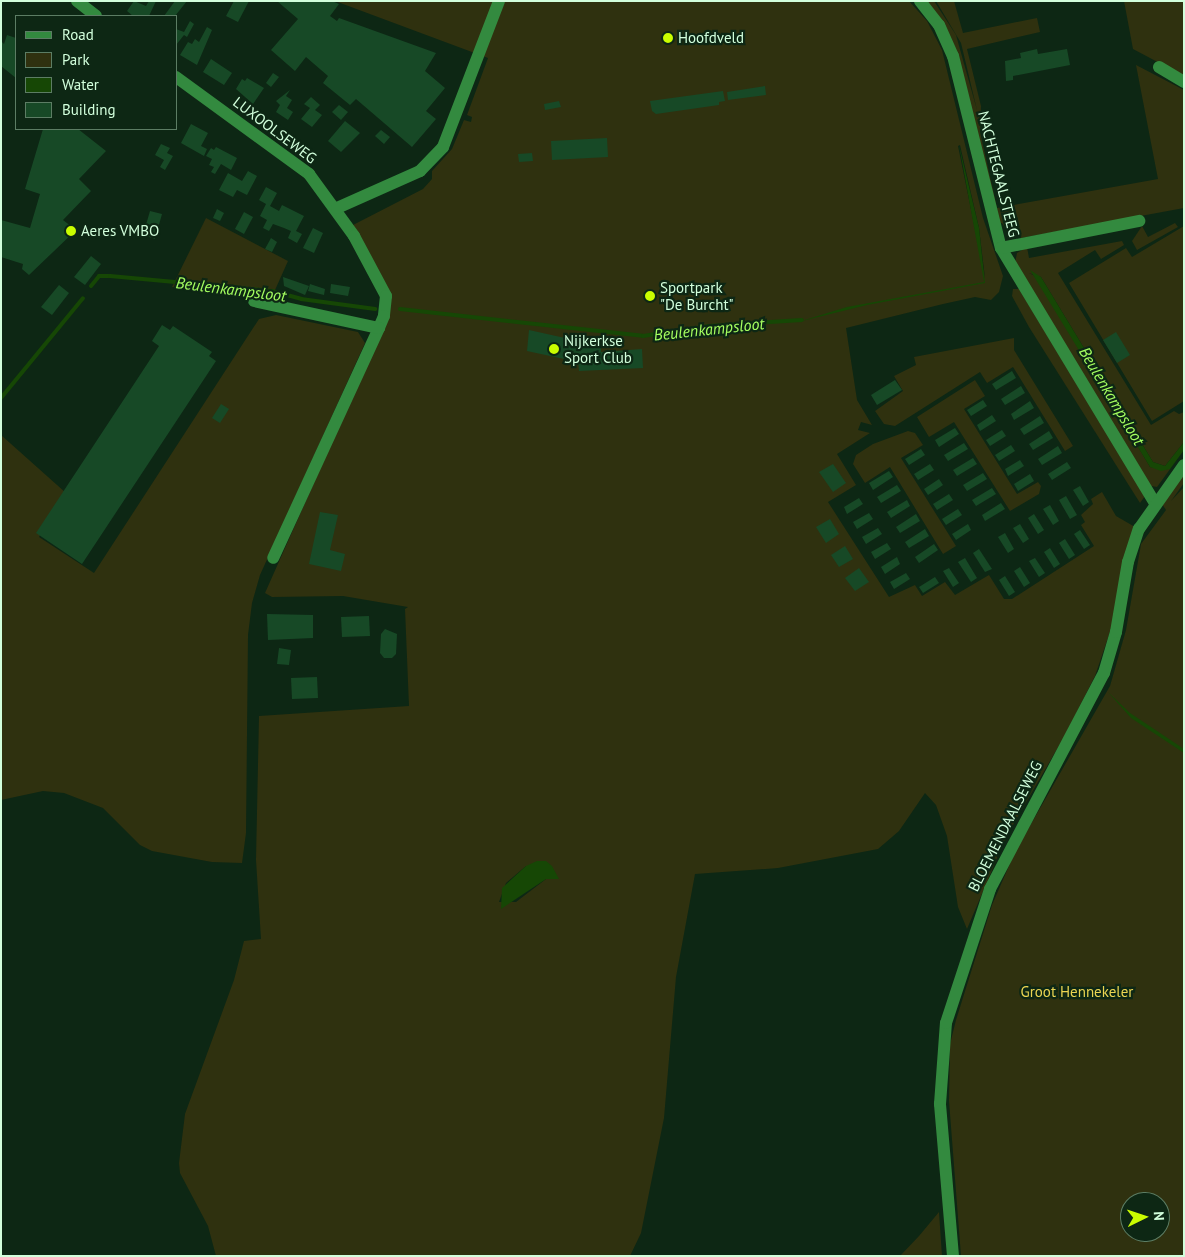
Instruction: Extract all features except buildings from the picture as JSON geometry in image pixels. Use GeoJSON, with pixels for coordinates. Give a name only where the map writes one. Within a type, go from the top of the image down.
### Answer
{"type":"FeatureCollection","features":[{"type":"Feature","properties":{"kind":"street"},"geometry":{"type":"LineString","coordinates":[[77,1],[95,15]]}},
{"type":"Feature","properties":{"kind":"street"},"geometry":{"type":"LineString","coordinates":[[337,208],[420,171],[443,148],[499,1]]}},
{"type":"Feature","properties":{"kind":"street","name":"NACHTEGAALSTEEG"},"geometry":{"type":"LineString","coordinates":[[920,1],[939,25],[953,56],[1001,248],[1155,503]]}},
{"type":"Feature","properties":{"kind":"street"},"geometry":{"type":"LineString","coordinates":[[1159,67],[1184,82]]}},
{"type":"Feature","properties":{"kind":"street","name":"LUXOOLSEWEG"},"geometry":{"type":"LineString","coordinates":[[178,78],[309,174],[337,208],[386,296],[384,316],[380,328],[273,558]]}},
{"type":"Feature","properties":{"kind":"street"},"geometry":{"type":"LineString","coordinates":[[1001,248],[1139,221]]}},
{"type":"Feature","properties":{"kind":"street"},"geometry":{"type":"LineString","coordinates":[[254,301],[380,328]]}},
{"type":"Feature","properties":{"kind":"street","name":"BLOEMENDAALSEWEG"},"geometry":{"type":"LineString","coordinates":[[953,1256],[940,1104],[946,1023],[990,889],[1104,673],[1116,632],[1132,544],[1155,503],[1184,466]]}},
{"type":"Feature","properties":{"kind":"green space"},"geometry":{"type":"Polygon","coordinates":[[[335,1],[909,1],[927,21],[942,50],[983,218],[1003,276],[999,292],[991,300],[975,297],[846,328],[857,400],[872,425],[861,422],[858,430],[870,433],[837,454],[856,485],[828,502],[889,597],[915,585],[922,596],[945,582],[955,595],[989,575],[1004,599],[1012,599],[1094,546],[1081,525],[1085,522],[1081,515],[1093,504],[1091,499],[1102,492],[1116,516],[1135,527],[1113,623],[1095,676],[1064,737],[1006,837],[967,929],[958,907],[947,836],[936,805],[925,793],[899,831],[878,849],[778,868],[695,874],[676,977],[664,1118],[641,1233],[630,1256],[216,1256],[208,1226],[180,1173],[179,1163],[185,1114],[234,980],[244,941],[261,939],[256,860],[259,716],[409,706],[405,609],[408,607],[343,596],[272,597],[265,593],[389,314],[353,225],[423,189],[432,179],[432,171],[452,149],[464,120],[471,122],[472,117],[467,115],[488,58],[335,1]],[[960,145],[958,146],[985,278],[979,228],[960,145]],[[526,866],[506,883],[499,902],[516,902],[546,879],[558,879],[526,866]]]}},
{"type":"Feature","properties":{"kind":"green space"},"geometry":{"type":"Polygon","coordinates":[[[927,1],[934,1],[956,35],[977,110],[961,43],[936,1],[954,1],[963,33],[1037,18],[1040,32],[967,49],[981,106],[980,132],[997,208],[1158,179],[1136,65],[1184,90],[1184,208],[1021,238],[1020,235],[1008,233],[1002,223],[998,224],[964,83],[927,1]]]}},
{"type":"Feature","properties":{"kind":"green space"},"geometry":{"type":"Polygon","coordinates":[[[1124,1],[1184,1],[1184,76],[1133,49],[1124,1]]]}},
{"type":"Feature","properties":{"kind":"green space"},"geometry":{"type":"Polygon","coordinates":[[[206,218],[288,261],[271,299],[172,287],[206,218]]]}},
{"type":"Feature","properties":{"kind":"green space"},"geometry":{"type":"Polygon","coordinates":[[[1175,223],[1178,227],[1137,250],[1132,241],[1142,226],[1148,237],[1175,223]]]}},
{"type":"Feature","properties":{"kind":"green space"},"geometry":{"type":"Polygon","coordinates":[[[1184,226],[1184,401],[1152,421],[1069,283],[1126,248],[1132,257],[1184,226]]]}},
{"type":"Feature","properties":{"kind":"green space"},"geometry":{"type":"Polygon","coordinates":[[[1122,241],[1124,245],[1101,259],[1095,250],[1058,273],[1151,425],[1174,411],[1179,414],[1184,412],[1184,442],[1165,466],[1153,462],[1041,277],[1029,273],[1037,277],[1150,467],[1170,469],[1184,450],[1157,487],[1151,486],[1015,263],[1017,253],[1027,247],[1029,258],[1122,241]]]}},
{"type":"Feature","properties":{"kind":"green space"},"geometry":{"type":"Polygon","coordinates":[[[1013,289],[1019,289],[1145,496],[1140,503],[1029,327],[1012,296],[1013,289]]]}},
{"type":"Feature","properties":{"kind":"green space"},"geometry":{"type":"Polygon","coordinates":[[[276,315],[358,332],[365,343],[260,575],[252,603],[248,635],[246,833],[242,863],[212,862],[152,851],[140,845],[103,808],[64,793],[43,791],[1,800],[1,435],[66,493],[39,537],[94,573],[259,319],[276,315]]]}},
{"type":"Feature","properties":{"kind":"green space"},"geometry":{"type":"Polygon","coordinates":[[[1014,338],[1014,350],[1073,446],[1065,451],[1013,367],[987,383],[980,372],[895,426],[884,424],[875,411],[903,391],[894,376],[916,365],[914,357],[1014,338]]]}},
{"type":"Feature","properties":{"kind":"green space"},"geometry":{"type":"Polygon","coordinates":[[[975,380],[985,396],[964,409],[1017,494],[1038,482],[1041,486],[1039,494],[1010,511],[954,422],[929,437],[917,417],[975,380]]]}},
{"type":"Feature","properties":{"kind":"green space"},"geometry":{"type":"Polygon","coordinates":[[[908,431],[915,433],[923,445],[901,458],[956,546],[943,554],[890,467],[865,483],[853,464],[856,455],[873,444],[908,431]]]}},
{"type":"Feature","properties":{"kind":"green space","name":"Groot Hennekeler"},"geometry":{"type":"Polygon","coordinates":[[[1184,473],[1184,483],[1171,501],[1184,487],[1184,1256],[961,1256],[949,1101],[950,1044],[956,1020],[992,905],[1015,852],[1110,686],[1126,630],[1141,544],[1166,510],[1162,504],[1184,473]]]}},
{"type":"Feature","properties":{"kind":"green space"},"geometry":{"type":"Polygon","coordinates":[[[939,1212],[942,1256],[900,1256],[919,1236],[939,1212]]]}},
{"type":"Feature","properties":{"kind":"water"},"geometry":{"type":"Polygon","coordinates":[[[959,145],[979,228],[985,283],[867,305],[798,322],[847,307],[984,282],[959,145]]]}},
{"type":"Feature","properties":{"kind":"water"},"geometry":{"type":"Polygon","coordinates":[[[1030,270],[1041,277],[1153,462],[1165,466],[1184,442],[1184,450],[1170,469],[1161,471],[1150,467],[1030,270]]]}},
{"type":"Feature","properties":{"kind":"water"},"geometry":{"type":"Polygon","coordinates":[[[1108,692],[1130,713],[1184,749],[1184,753],[1131,718],[1108,692]]]}},
{"type":"Feature","properties":{"kind":"water"},"geometry":{"type":"Polygon","coordinates":[[[537,861],[546,861],[552,866],[559,879],[546,879],[501,909],[502,888],[526,866],[537,861]]]}},
{"type":"Feature","properties":{"kind":"waterway","name":"Beulenkampsloot"},"geometry":{"type":"LineString","coordinates":[[91,286],[99,276],[110,276],[272,291],[301,299],[375,309]]}},
{"type":"Feature","properties":{"kind":"waterway","name":"Beulenkampsloot"},"geometry":{"type":"LineString","coordinates":[[1,398],[83,298]]}},
{"type":"Feature","properties":{"kind":"waterway","name":"Beulenkampsloot"},"geometry":{"type":"LineString","coordinates":[[400,309],[643,336],[709,326],[802,320]]}},
{"type":"Feature","properties":{"kind":"place","name":"Hoofdveld"},"geometry":{"type":"Point","coordinates":[668,38]}},
{"type":"Feature","properties":{"kind":"place","name":"Aeres VMBO"},"geometry":{"type":"Point","coordinates":[71,231]}},
{"type":"Feature","properties":{"kind":"place","name":"Sportpark \"De Burcht\""},"geometry":{"type":"Point","coordinates":[650,296]}},
{"type":"Feature","properties":{"kind":"place","name":"Nijkerkse Sport Club"},"geometry":{"type":"Point","coordinates":[554,349]}}]}
